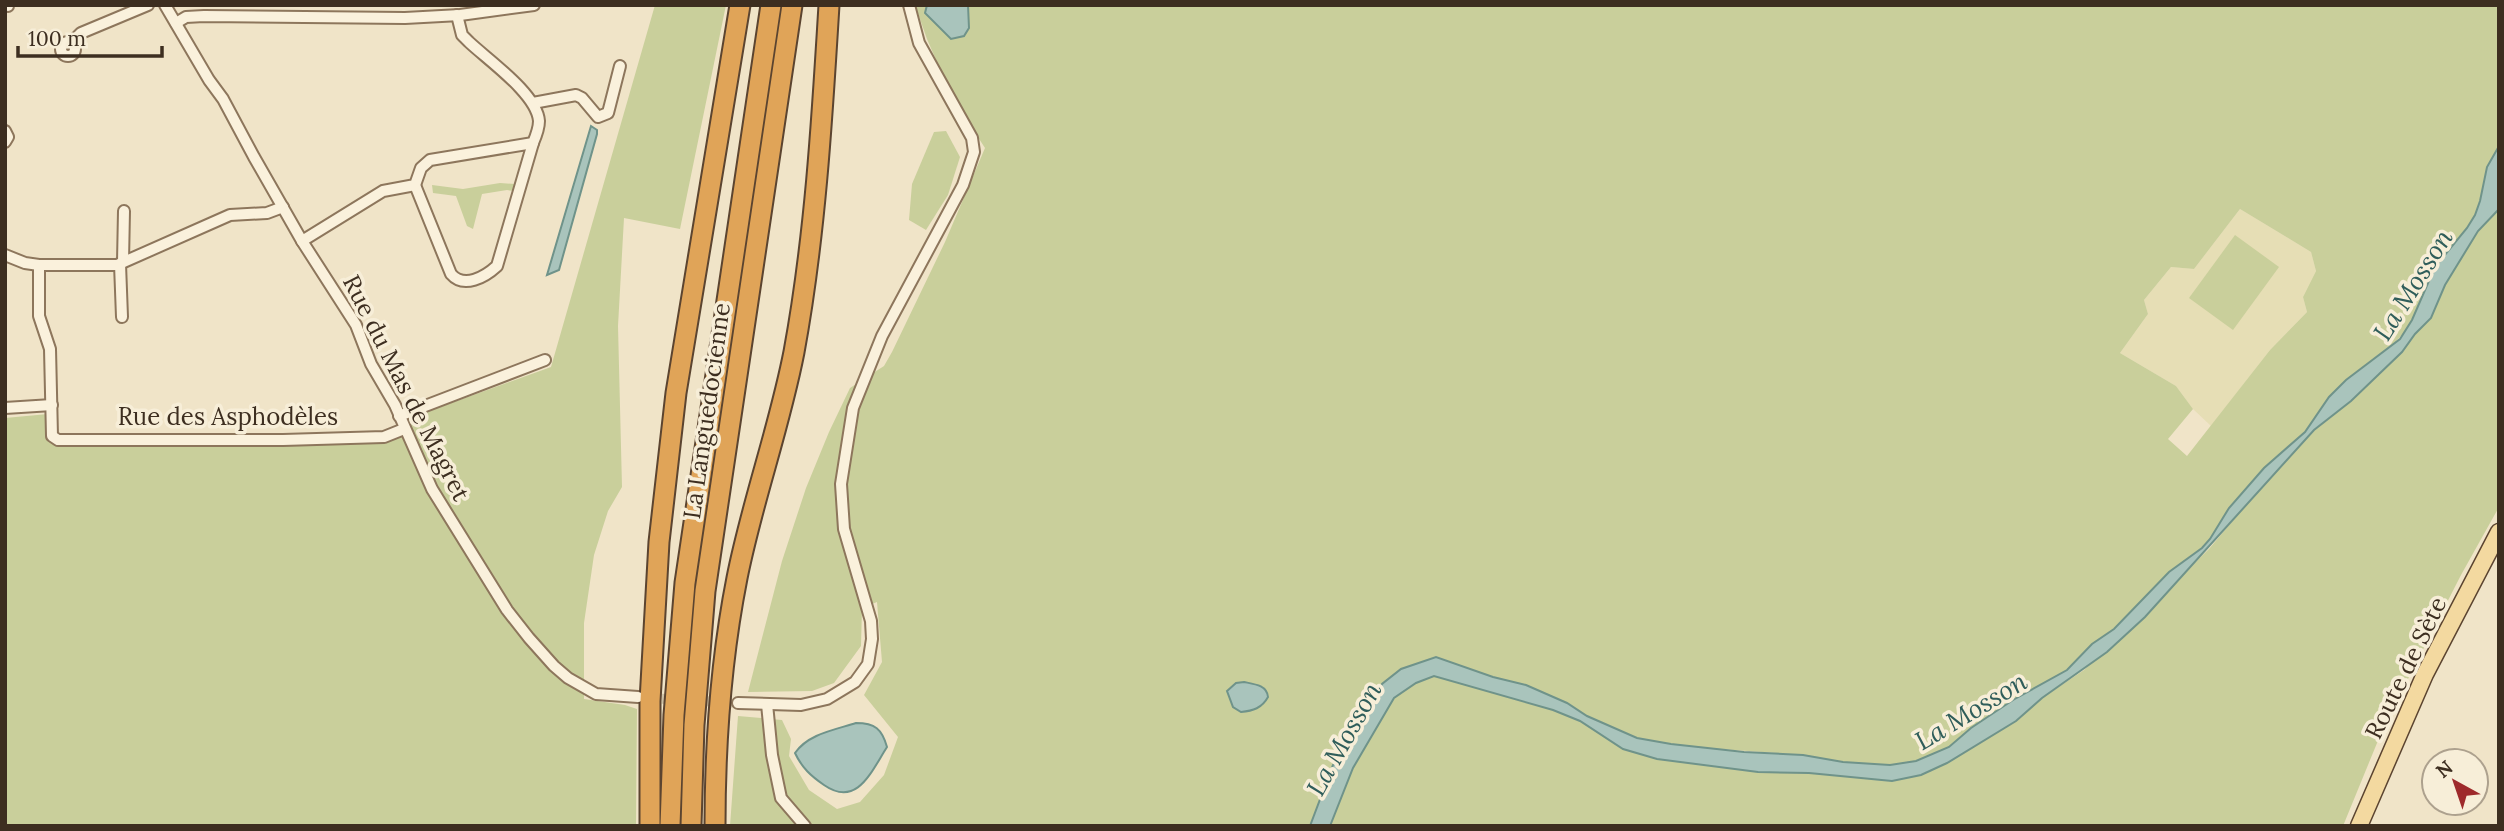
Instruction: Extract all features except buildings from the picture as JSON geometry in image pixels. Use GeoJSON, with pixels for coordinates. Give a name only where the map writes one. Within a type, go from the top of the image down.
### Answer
{"type":"FeatureCollection","features":[{"type":"Feature","properties":{"kind":"highway"},"geometry":{"type":"LineString","coordinates":[[650,826],[650,701],[660,528],[676,393],[740,5]]}},
{"type":"Feature","properties":{"kind":"highway","name":"La Languedocienne"},"geometry":{"type":"LineString","coordinates":[[670,826],[674,715],[685,583],[771,5]]}},
{"type":"Feature","properties":{"kind":"highway","name":"La Languedocienne"},"geometry":{"type":"LineString","coordinates":[[691,826],[694,726],[705,592],[792,5]]}},
{"type":"Feature","properties":{"kind":"highway"},"geometry":{"type":"LineString","coordinates":[[715,826],[719,719],[730,620],[747,533],[789,377],[817,190],[829,5]]}},
{"type":"Feature","properties":{"kind":"main road","name":"Route de Sète"},"geometry":{"type":"LineString","coordinates":[[2359,826],[2425,674],[2499,532]]}},
{"type":"Feature","properties":{"kind":"street"},"geometry":{"type":"LineString","coordinates":[[71,43],[81,33],[148,5]]}},
{"type":"Feature","properties":{"kind":"street","name":"Rue du Mas de Magret"},"geometry":{"type":"LineString","coordinates":[[165,5],[223,99],[302,242],[356,326],[371,364],[399,416],[432,489],[501,600],[554,666],[596,694],[638,697]]}},
{"type":"Feature","properties":{"kind":"street"},"geometry":{"type":"LineString","coordinates":[[176,23],[186,17],[204,16],[405,18],[457,15],[534,5]]}},
{"type":"Feature","properties":{"kind":"street"},"geometry":{"type":"LineString","coordinates":[[738,703],[801,705],[827,699],[855,682],[868,664],[872,639],[871,621],[844,521],[842,484],[853,408],[882,336],[963,185],[974,152],[972,138],[919,43],[909,5]]}},
{"type":"Feature","properties":{"kind":"street"},"geometry":{"type":"LineString","coordinates":[[457,15],[463,35],[520,88],[533,103],[539,120],[534,143],[497,266],[470,282],[459,280],[451,274],[415,185],[421,167],[430,160],[534,143]]}},
{"type":"Feature","properties":{"kind":"street"},"geometry":{"type":"LineString","coordinates":[[533,103],[576,96],[582,98],[598,117],[604,117],[608,113],[620,66]]}},
{"type":"Feature","properties":{"kind":"street"},"geometry":{"type":"LineString","coordinates":[[5,131],[8,138],[5,142]]}},
{"type":"Feature","properties":{"kind":"street"},"geometry":{"type":"LineString","coordinates":[[302,242],[383,191],[415,185]]}},
{"type":"Feature","properties":{"kind":"street"},"geometry":{"type":"LineString","coordinates":[[5,255],[38,265],[122,263],[230,215],[267,213],[283,207]]}},
{"type":"Feature","properties":{"kind":"street"},"geometry":{"type":"LineString","coordinates":[[122,317],[124,211]]}},
{"type":"Feature","properties":{"kind":"street"},"geometry":{"type":"LineString","coordinates":[[5,408],[52,405],[50,349],[39,316],[38,265]]}},
{"type":"Feature","properties":{"kind":"street"},"geometry":{"type":"LineString","coordinates":[[399,416],[545,360]]}},
{"type":"Feature","properties":{"kind":"street","name":"Rue des Asphodèles"},"geometry":{"type":"LineString","coordinates":[[52,405],[52,436],[58,440],[384,437],[404,429]]}},
{"type":"Feature","properties":{"kind":"street"},"geometry":{"type":"LineString","coordinates":[[767,704],[772,755],[781,797],[805,826]]}},
{"type":"Feature","properties":{"kind":"shaded area"},"geometry":{"type":"Polygon","coordinates":[[[2240,209],[2311,252],[2316,271],[2303,297],[2307,312],[2270,350],[2211,426],[2193,409],[2176,386],[2120,353],[2148,314],[2144,300],[2171,267],[2194,269],[2240,209]]]}},
{"type":"Feature","properties":{"kind":"green space"},"geometry":{"type":"Polygon","coordinates":[[[655,5],[726,5],[680,229],[624,218],[618,326],[622,487],[608,511],[594,555],[584,623],[584,699],[637,709],[636,826],[5,826],[5,418],[48,414],[50,442],[259,444],[390,439],[407,419],[551,367],[655,5]]]}},
{"type":"Feature","properties":{"kind":"green space"},"geometry":{"type":"Polygon","coordinates":[[[915,5],[2499,5],[2499,146],[2487,167],[2475,215],[2435,267],[2409,327],[2389,349],[2346,380],[2329,397],[2305,432],[2264,468],[2229,508],[2202,548],[2169,572],[2114,629],[2092,644],[2067,670],[2013,700],[1971,728],[1949,747],[1916,761],[1890,765],[1843,762],[1803,755],[1690,747],[1637,738],[1526,685],[1493,677],[1436,657],[1401,669],[1382,684],[1376,698],[1333,765],[1310,826],[730,826],[738,716],[782,720],[791,739],[789,756],[809,790],[837,809],[860,802],[884,775],[898,737],[864,695],[882,662],[877,602],[862,608],[861,646],[834,683],[812,691],[748,692],[782,561],[806,488],[829,432],[850,388],[884,366],[892,352],[945,242],[985,148],[952,97],[915,5]],[[2240,209],[2194,269],[2171,267],[2144,300],[2148,314],[2120,353],[2176,386],[2193,409],[2168,439],[2187,456],[2270,350],[2307,312],[2303,297],[2316,271],[2311,252],[2240,209]]]}},
{"type":"Feature","properties":{"kind":"green space"},"geometry":{"type":"Polygon","coordinates":[[[946,131],[960,157],[948,195],[926,230],[909,220],[912,184],[934,132],[946,131]]]}},
{"type":"Feature","properties":{"kind":"green space"},"geometry":{"type":"Polygon","coordinates":[[[500,183],[515,184],[514,191],[482,194],[473,229],[467,226],[456,196],[433,193],[432,185],[463,189],[500,183]]]}},
{"type":"Feature","properties":{"kind":"green space"},"geometry":{"type":"Polygon","coordinates":[[[2499,209],[2499,507],[2384,726],[2343,826],[1330,826],[1353,768],[1394,698],[1416,683],[1434,676],[1553,710],[1580,721],[1623,749],[1657,759],[1758,772],[1809,773],[1892,781],[1921,775],[1947,763],[2016,721],[2042,698],[2084,670],[2209,549],[2259,489],[2314,430],[2351,401],[2402,352],[2431,318],[2445,285],[2478,231],[2499,209]]]}},
{"type":"Feature","properties":{"kind":"green space"},"geometry":{"type":"Polygon","coordinates":[[[2235,235],[2279,267],[2233,330],[2189,298],[2235,235]]]}},
{"type":"Feature","properties":{"kind":"water"},"geometry":{"type":"Polygon","coordinates":[[[927,5],[968,5],[969,28],[964,36],[951,39],[925,13],[927,5]]]}},
{"type":"Feature","properties":{"kind":"water"},"geometry":{"type":"Polygon","coordinates":[[[591,126],[597,130],[597,134],[559,270],[547,275],[591,126]]]}},
{"type":"Feature","properties":{"kind":"water"},"geometry":{"type":"Polygon","coordinates":[[[2499,146],[2499,209],[2478,231],[2445,285],[2431,318],[2402,352],[2351,401],[2314,430],[2145,617],[2107,652],[2042,698],[2016,721],[1947,763],[1921,775],[1892,781],[1809,773],[1758,772],[1657,759],[1623,749],[1580,721],[1553,710],[1434,676],[1416,683],[1394,698],[1353,768],[1330,826],[1310,826],[1333,765],[1376,698],[1382,684],[1401,669],[1436,657],[1493,677],[1526,685],[1637,738],[1671,744],[1890,765],[1916,761],[1949,747],[1971,728],[2013,700],[2067,670],[2092,644],[2114,629],[2169,572],[2202,548],[2229,508],[2264,468],[2305,432],[2329,397],[2346,380],[2400,339],[2412,320],[2435,267],[2475,215],[2487,167],[2499,146]]]}},
{"type":"Feature","properties":{"kind":"water"},"geometry":{"type":"Polygon","coordinates":[[[1244,682],[1263,688],[1268,697],[1257,708],[1241,712],[1233,707],[1227,691],[1236,683],[1244,682]]]}},
{"type":"Feature","properties":{"kind":"water"},"geometry":{"type":"Polygon","coordinates":[[[856,723],[877,728],[887,747],[862,784],[854,790],[836,791],[811,775],[795,753],[814,737],[856,723]]]}},
{"type":"Feature","properties":{"kind":"tunnel"},"geometry":{"type":"LineString","coordinates":[[647,698],[738,703]]}},
{"type":"Feature","properties":{"kind":"water label","name":"La Mosson"},"geometry":{"type":"Point","coordinates":[2413,285]}},
{"type":"Feature","properties":{"kind":"water label","name":"La Mosson"},"geometry":{"type":"Point","coordinates":[1971,711]}},
{"type":"Feature","properties":{"kind":"water label","name":"La Mosson"},"geometry":{"type":"Point","coordinates":[1344,739]}}]}
